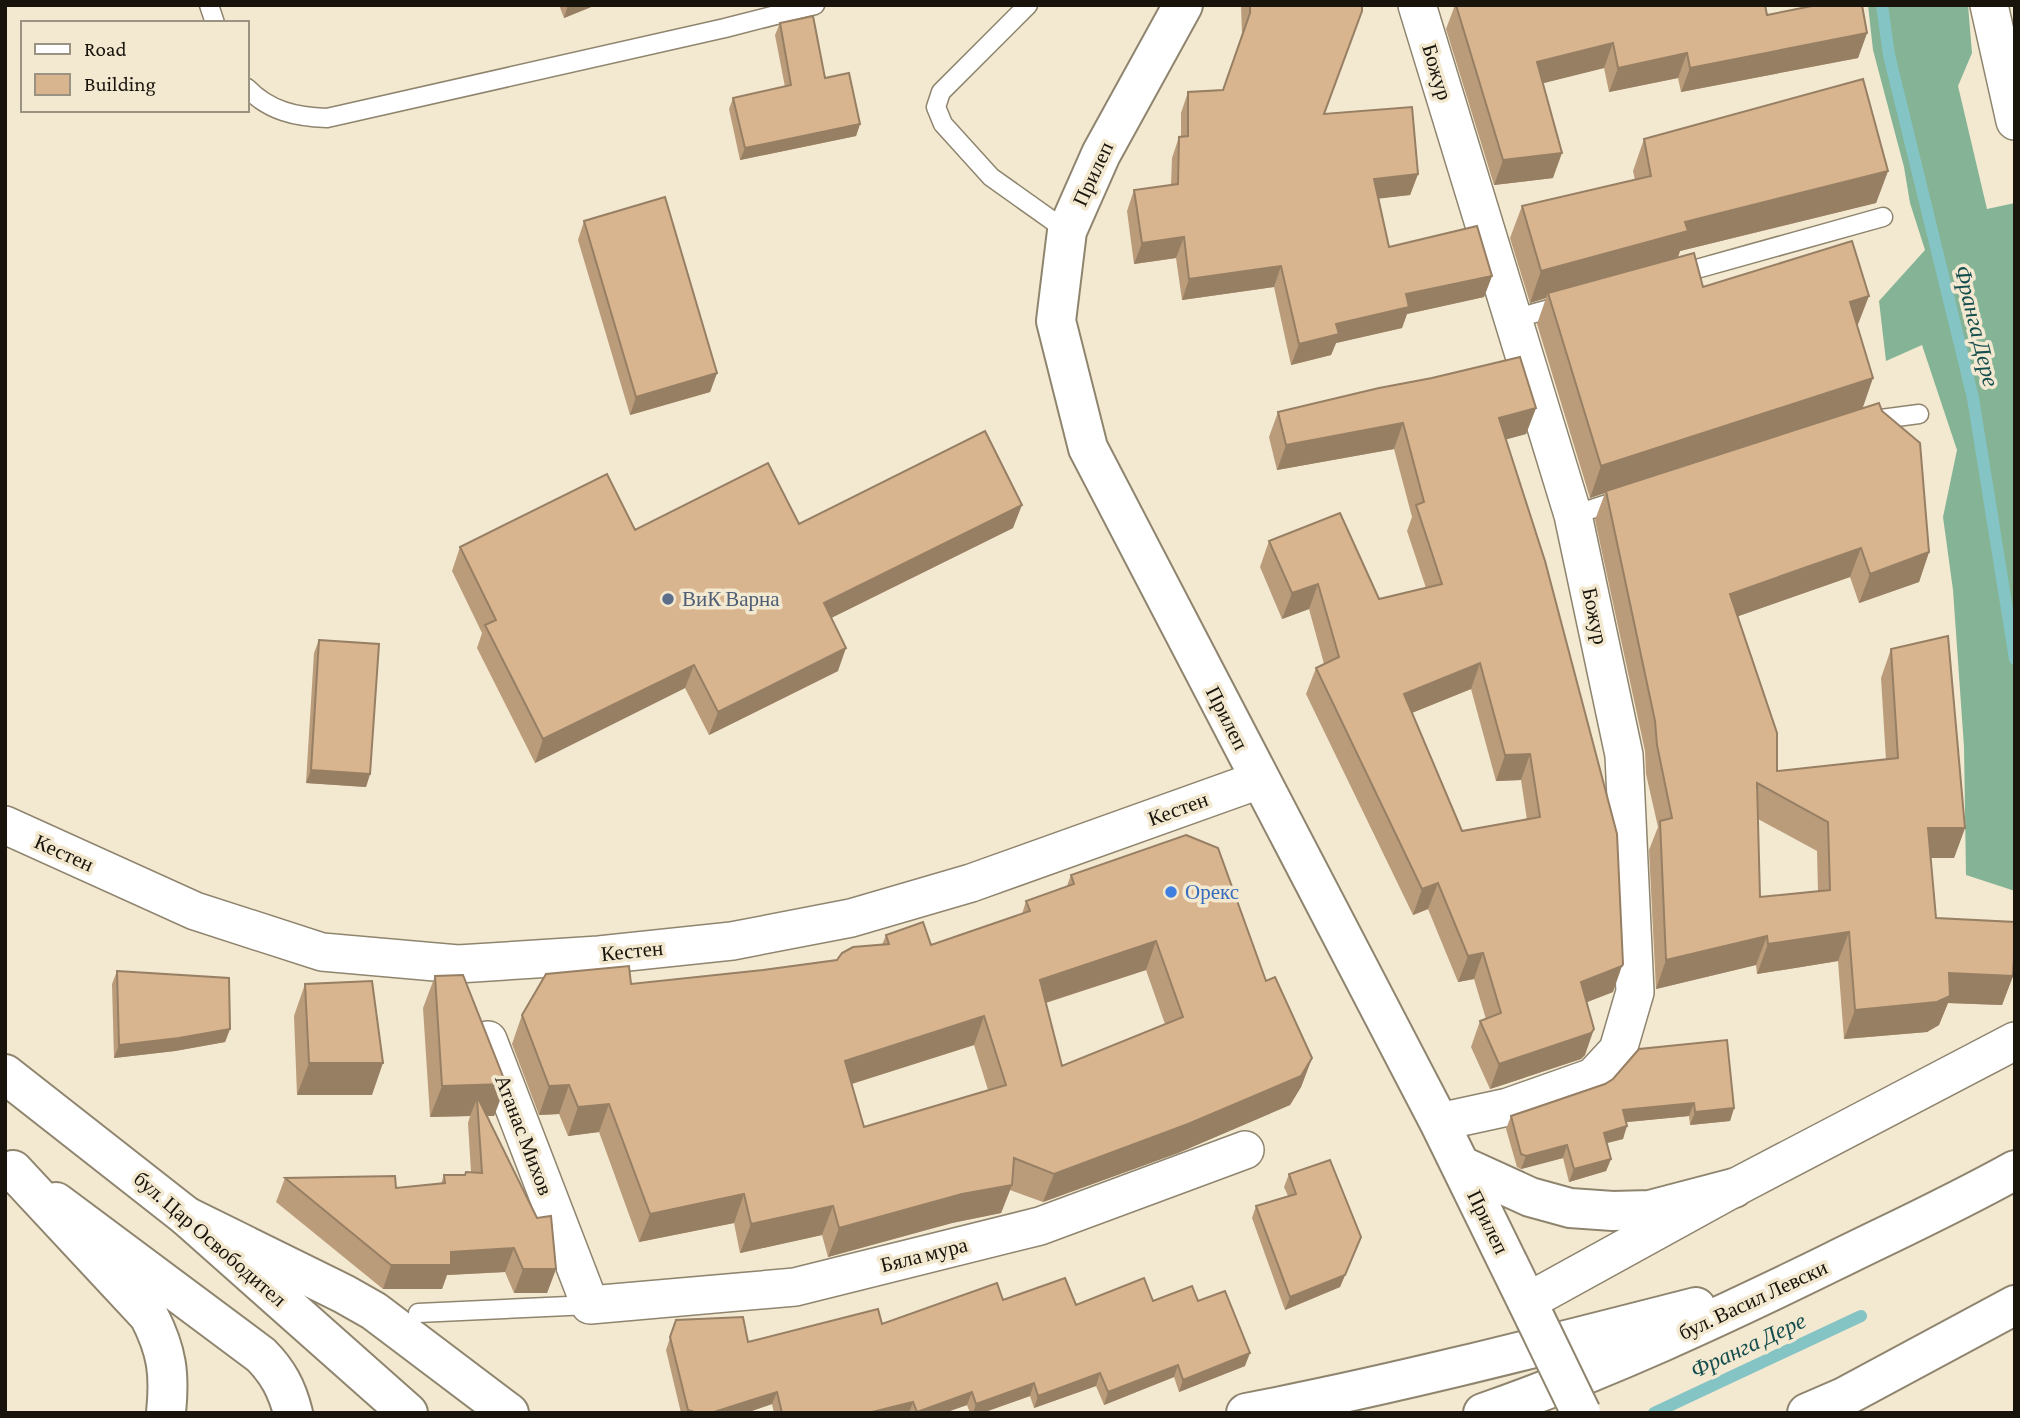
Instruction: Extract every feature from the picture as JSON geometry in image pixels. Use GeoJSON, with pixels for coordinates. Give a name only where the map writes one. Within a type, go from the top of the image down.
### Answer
{"type":"FeatureCollection","features":[{"type":"Feature","properties":{"kind":"main road","name":"Прилеп"},"geometry":{"type":"LineString","coordinates":[[1183,5],[1101,154],[1067,231],[1056,321],[1088,448],[1439,1122],[1581,1413]]}},
{"type":"Feature","properties":{"kind":"main road","name":"бул. Цар Освободител"},"geometry":{"type":"LineString","coordinates":[[5,1074],[186,1216],[408,1413]]}},
{"type":"Feature","properties":{"kind":"main road"},"geometry":{"type":"LineString","coordinates":[[1460,1165],[1530,1198],[1570,1208],[1650,1210],[1734,1188]]}},
{"type":"Feature","properties":{"kind":"main road"},"geometry":{"type":"LineString","coordinates":[[9,1167],[149,1316],[162,1341],[168,1366],[166,1413]]}},
{"type":"Feature","properties":{"kind":"main road"},"geometry":{"type":"LineString","coordinates":[[9,1167],[261,1355],[277,1371],[293,1413]]}},
{"type":"Feature","properties":{"kind":"main road","name":"бул. Васил Левски"},"geometry":{"type":"LineString","coordinates":[[1483,1413],[1536,1395],[1657,1345],[2015,1170]]}},
{"type":"Feature","properties":{"kind":"main road"},"geometry":{"type":"LineString","coordinates":[[186,1216],[374,1311],[509,1413]]}},
{"type":"Feature","properties":{"kind":"main road"},"geometry":{"type":"LineString","coordinates":[[1246,1413],[1474,1363],[1786,1284]]}},
{"type":"Feature","properties":{"kind":"main road"},"geometry":{"type":"LineString","coordinates":[[1807,1413],[1830,1405],[2015,1305]]}},
{"type":"Feature","properties":{"kind":"street","name":"Божур"},"geometry":{"type":"LineString","coordinates":[[1417,5],[1573,515],[1624,755],[1635,992],[1618,1050],[1593,1077],[1508,1107],[1439,1122]]}},
{"type":"Feature","properties":{"kind":"street"},"geometry":{"type":"LineString","coordinates":[[1989,5],[2015,121]]}},
{"type":"Feature","properties":{"kind":"street","name":"Кестен"},"geometry":{"type":"LineString","coordinates":[[5,825],[195,911],[322,952],[458,964],[599,955],[732,941],[850,918],[971,883],[1259,780]]}},
{"type":"Feature","properties":{"kind":"street","name":"Атанас Михов"},"geometry":{"type":"LineString","coordinates":[[458,964],[590,1305]]}},
{"type":"Feature","properties":{"kind":"street"},"geometry":{"type":"LineString","coordinates":[[1531,1310],[1734,1188],[2015,1041]]}},
{"type":"Feature","properties":{"kind":"street","name":"Бяла мура"},"geometry":{"type":"LineString","coordinates":[[590,1305],[795,1287],[1040,1226],[1245,1150]]}},
{"type":"Feature","properties":{"kind":"lane"},"geometry":{"type":"LineString","coordinates":[[248,89],[278,111],[302,117],[327,118],[726,28],[815,5]]}},
{"type":"Feature","properties":{"kind":"lane"},"geometry":{"type":"LineString","coordinates":[[1028,5],[941,92],[936,107],[937,113],[943,124],[991,177],[1067,231]]}},
{"type":"Feature","properties":{"kind":"lane"},"geometry":{"type":"LineString","coordinates":[[1658,279],[1883,217]]}},
{"type":"Feature","properties":{"kind":"lane"},"geometry":{"type":"LineString","coordinates":[[1513,319],[1579,301]]}},
{"type":"Feature","properties":{"kind":"lane"},"geometry":{"type":"LineString","coordinates":[[1849,426],[1862,421],[1919,414]]}},
{"type":"Feature","properties":{"kind":"lane"},"geometry":{"type":"LineString","coordinates":[[1573,515],[1639,494]]}},
{"type":"Feature","properties":{"kind":"lane"},"geometry":{"type":"LineString","coordinates":[[418,1313],[590,1305]]}},
{"type":"Feature","properties":{"kind":"green space"},"geometry":{"type":"Polygon","coordinates":[[[1868,5],[1968,5],[1972,53],[1958,86],[1987,209],[2015,203],[2015,641],[2010,648],[2015,668],[2015,891],[1966,875],[1964,747],[1953,590],[1943,517],[1957,450],[1922,345],[1886,361],[1879,301],[1925,250],[1910,203],[1904,167],[1873,50],[1868,5]]]}},
{"type":"Feature","properties":{"kind":"building"},"geometry":{"type":"Polygon","coordinates":[[[1250,5],[1362,5],[1324,114],[1412,107],[1418,174],[1374,179],[1389,247],[1477,226],[1492,276],[1406,294],[1409,307],[1336,324],[1339,334],[1299,344],[1281,266],[1189,279],[1184,237],[1142,243],[1134,190],[1178,184],[1179,137],[1188,136],[1188,92],[1223,90],[1250,13],[1250,5]]]}},
{"type":"Feature","properties":{"kind":"building"},"geometry":{"type":"Polygon","coordinates":[[[1456,5],[1765,5],[1767,15],[1817,5],[1862,5],[1867,33],[1690,68],[1687,53],[1618,68],[1613,43],[1537,62],[1562,153],[1503,160],[1456,5]]]}},
{"type":"Feature","properties":{"kind":"building"},"geometry":{"type":"Polygon","coordinates":[[[813,16],[825,78],[849,73],[860,124],[745,148],[733,98],[791,85],[780,23],[813,16]]]}},
{"type":"Feature","properties":{"kind":"building"},"geometry":{"type":"Polygon","coordinates":[[[1863,79],[1888,171],[1685,222],[1688,231],[1541,271],[1522,206],[1651,176],[1644,139],[1863,79]]]}},
{"type":"Feature","properties":{"kind":"building"},"geometry":{"type":"Polygon","coordinates":[[[665,197],[717,373],[636,397],[584,221],[665,197]]]}},
{"type":"Feature","properties":{"kind":"building"},"geometry":{"type":"Polygon","coordinates":[[[1852,241],[1869,296],[1850,302],[1873,378],[1601,466],[1548,293],[1694,253],[1703,287],[1852,241]]]}},
{"type":"Feature","properties":{"kind":"building"},"geometry":{"type":"Polygon","coordinates":[[[1520,357],[1536,408],[1499,418],[1545,561],[1617,834],[1623,964],[1581,982],[1594,1029],[1591,1033],[1499,1064],[1480,1021],[1501,1013],[1483,953],[1468,956],[1438,883],[1422,889],[1316,668],[1339,657],[1318,584],[1292,593],[1269,541],[1340,513],[1379,599],[1442,584],[1416,505],[1424,502],[1403,423],[1286,445],[1278,412],[1520,357]],[[1480,663],[1404,694],[1462,831],[1540,817],[1530,754],[1505,755],[1480,663]]]}},
{"type":"Feature","properties":{"kind":"building"},"geometry":{"type":"Polygon","coordinates":[[[1879,403],[1882,411],[1920,443],[1929,552],[1870,574],[1861,548],[1730,594],[1777,733],[1777,771],[1898,758],[1891,649],[1948,636],[1965,828],[1928,828],[1936,918],[2015,922],[2013,976],[1949,973],[1950,996],[1937,1002],[1855,1010],[1849,932],[1768,944],[1767,936],[1666,960],[1660,821],[1672,818],[1657,745],[1655,721],[1606,491],[1879,403]],[[1757,783],[1760,897],[1830,890],[1828,822],[1757,783]]]}},
{"type":"Feature","properties":{"kind":"building","name":"ВиК Варна"},"geometry":{"type":"Polygon","coordinates":[[[985,431],[1022,505],[824,603],[846,648],[718,712],[694,665],[543,739],[485,625],[496,620],[460,547],[607,474],[635,530],[768,463],[799,524],[985,431]]]}},
{"type":"Feature","properties":{"kind":"building"},"geometry":{"type":"Polygon","coordinates":[[[319,640],[379,644],[370,774],[311,770],[319,640]]]}},
{"type":"Feature","properties":{"kind":"building"},"geometry":{"type":"Polygon","coordinates":[[[1186,835],[1218,848],[1266,981],[1275,977],[1312,1058],[1301,1076],[1188,1124],[1054,1174],[1014,1158],[1012,1185],[962,1194],[839,1228],[833,1206],[751,1224],[744,1194],[650,1214],[609,1104],[578,1107],[569,1085],[549,1086],[522,1015],[546,974],[629,966],[631,984],[837,960],[842,953],[853,947],[889,944],[886,935],[923,922],[931,945],[1030,911],[1026,901],[1074,884],[1071,875],[1186,835]],[[1156,941],[1040,980],[1062,1066],[1183,1017],[1156,941]],[[984,1016],[845,1061],[864,1127],[1006,1085],[984,1016]]]}},
{"type":"Feature","properties":{"kind":"building"},"geometry":{"type":"Polygon","coordinates":[[[117,971],[229,978],[230,1029],[119,1045],[117,971]]]}},
{"type":"Feature","properties":{"kind":"building"},"geometry":{"type":"Polygon","coordinates":[[[463,975],[506,1084],[442,1086],[435,976],[463,975]]]}},
{"type":"Feature","properties":{"kind":"building"},"geometry":{"type":"Polygon","coordinates":[[[372,981],[383,1063],[309,1063],[305,984],[372,981]]]}},
{"type":"Feature","properties":{"kind":"building"},"geometry":{"type":"Polygon","coordinates":[[[1727,1040],[1734,1108],[1695,1112],[1694,1103],[1623,1110],[1627,1126],[1604,1133],[1611,1159],[1574,1169],[1567,1145],[1526,1156],[1521,1154],[1511,1116],[1605,1084],[1613,1079],[1639,1049],[1727,1040]]]}},
{"type":"Feature","properties":{"kind":"building"},"geometry":{"type":"Polygon","coordinates":[[[478,1098],[537,1218],[551,1216],[556,1269],[523,1269],[514,1248],[451,1252],[451,1265],[391,1265],[285,1178],[395,1176],[396,1188],[445,1183],[444,1175],[482,1173],[478,1098]]]}},
{"type":"Feature","properties":{"kind":"building"},"geometry":{"type":"Polygon","coordinates":[[[1330,1160],[1361,1237],[1345,1275],[1290,1297],[1256,1206],[1296,1194],[1289,1174],[1330,1160]]]}},
{"type":"Feature","properties":{"kind":"building"},"geometry":{"type":"Polygon","coordinates":[[[1065,1278],[1076,1305],[1144,1278],[1153,1301],[1192,1286],[1198,1301],[1225,1291],[1250,1353],[1183,1380],[1178,1365],[1108,1392],[1100,1373],[1038,1396],[1034,1383],[976,1404],[972,1392],[917,1412],[913,1402],[868,1413],[782,1413],[777,1392],[711,1413],[688,1410],[670,1337],[676,1320],[743,1317],[748,1342],[878,1309],[882,1324],[997,1283],[1003,1300],[1065,1278]]]}},
{"type":"Feature","properties":{"kind":"waterway","name":"Франга Дере"},"geometry":{"type":"LineString","coordinates":[[1882,5],[1889,55],[1973,398],[2015,659]]}},
{"type":"Feature","properties":{"kind":"waterway","name":"Франга Дере"},"geometry":{"type":"LineString","coordinates":[[1654,1413],[1861,1316]]}},
{"type":"Feature","properties":{"kind":"place","name":"ВиК Варна"},"geometry":{"type":"Point","coordinates":[668,599]}},
{"type":"Feature","properties":{"kind":"place","name":"Орекс"},"geometry":{"type":"Point","coordinates":[1171,892]}}]}
